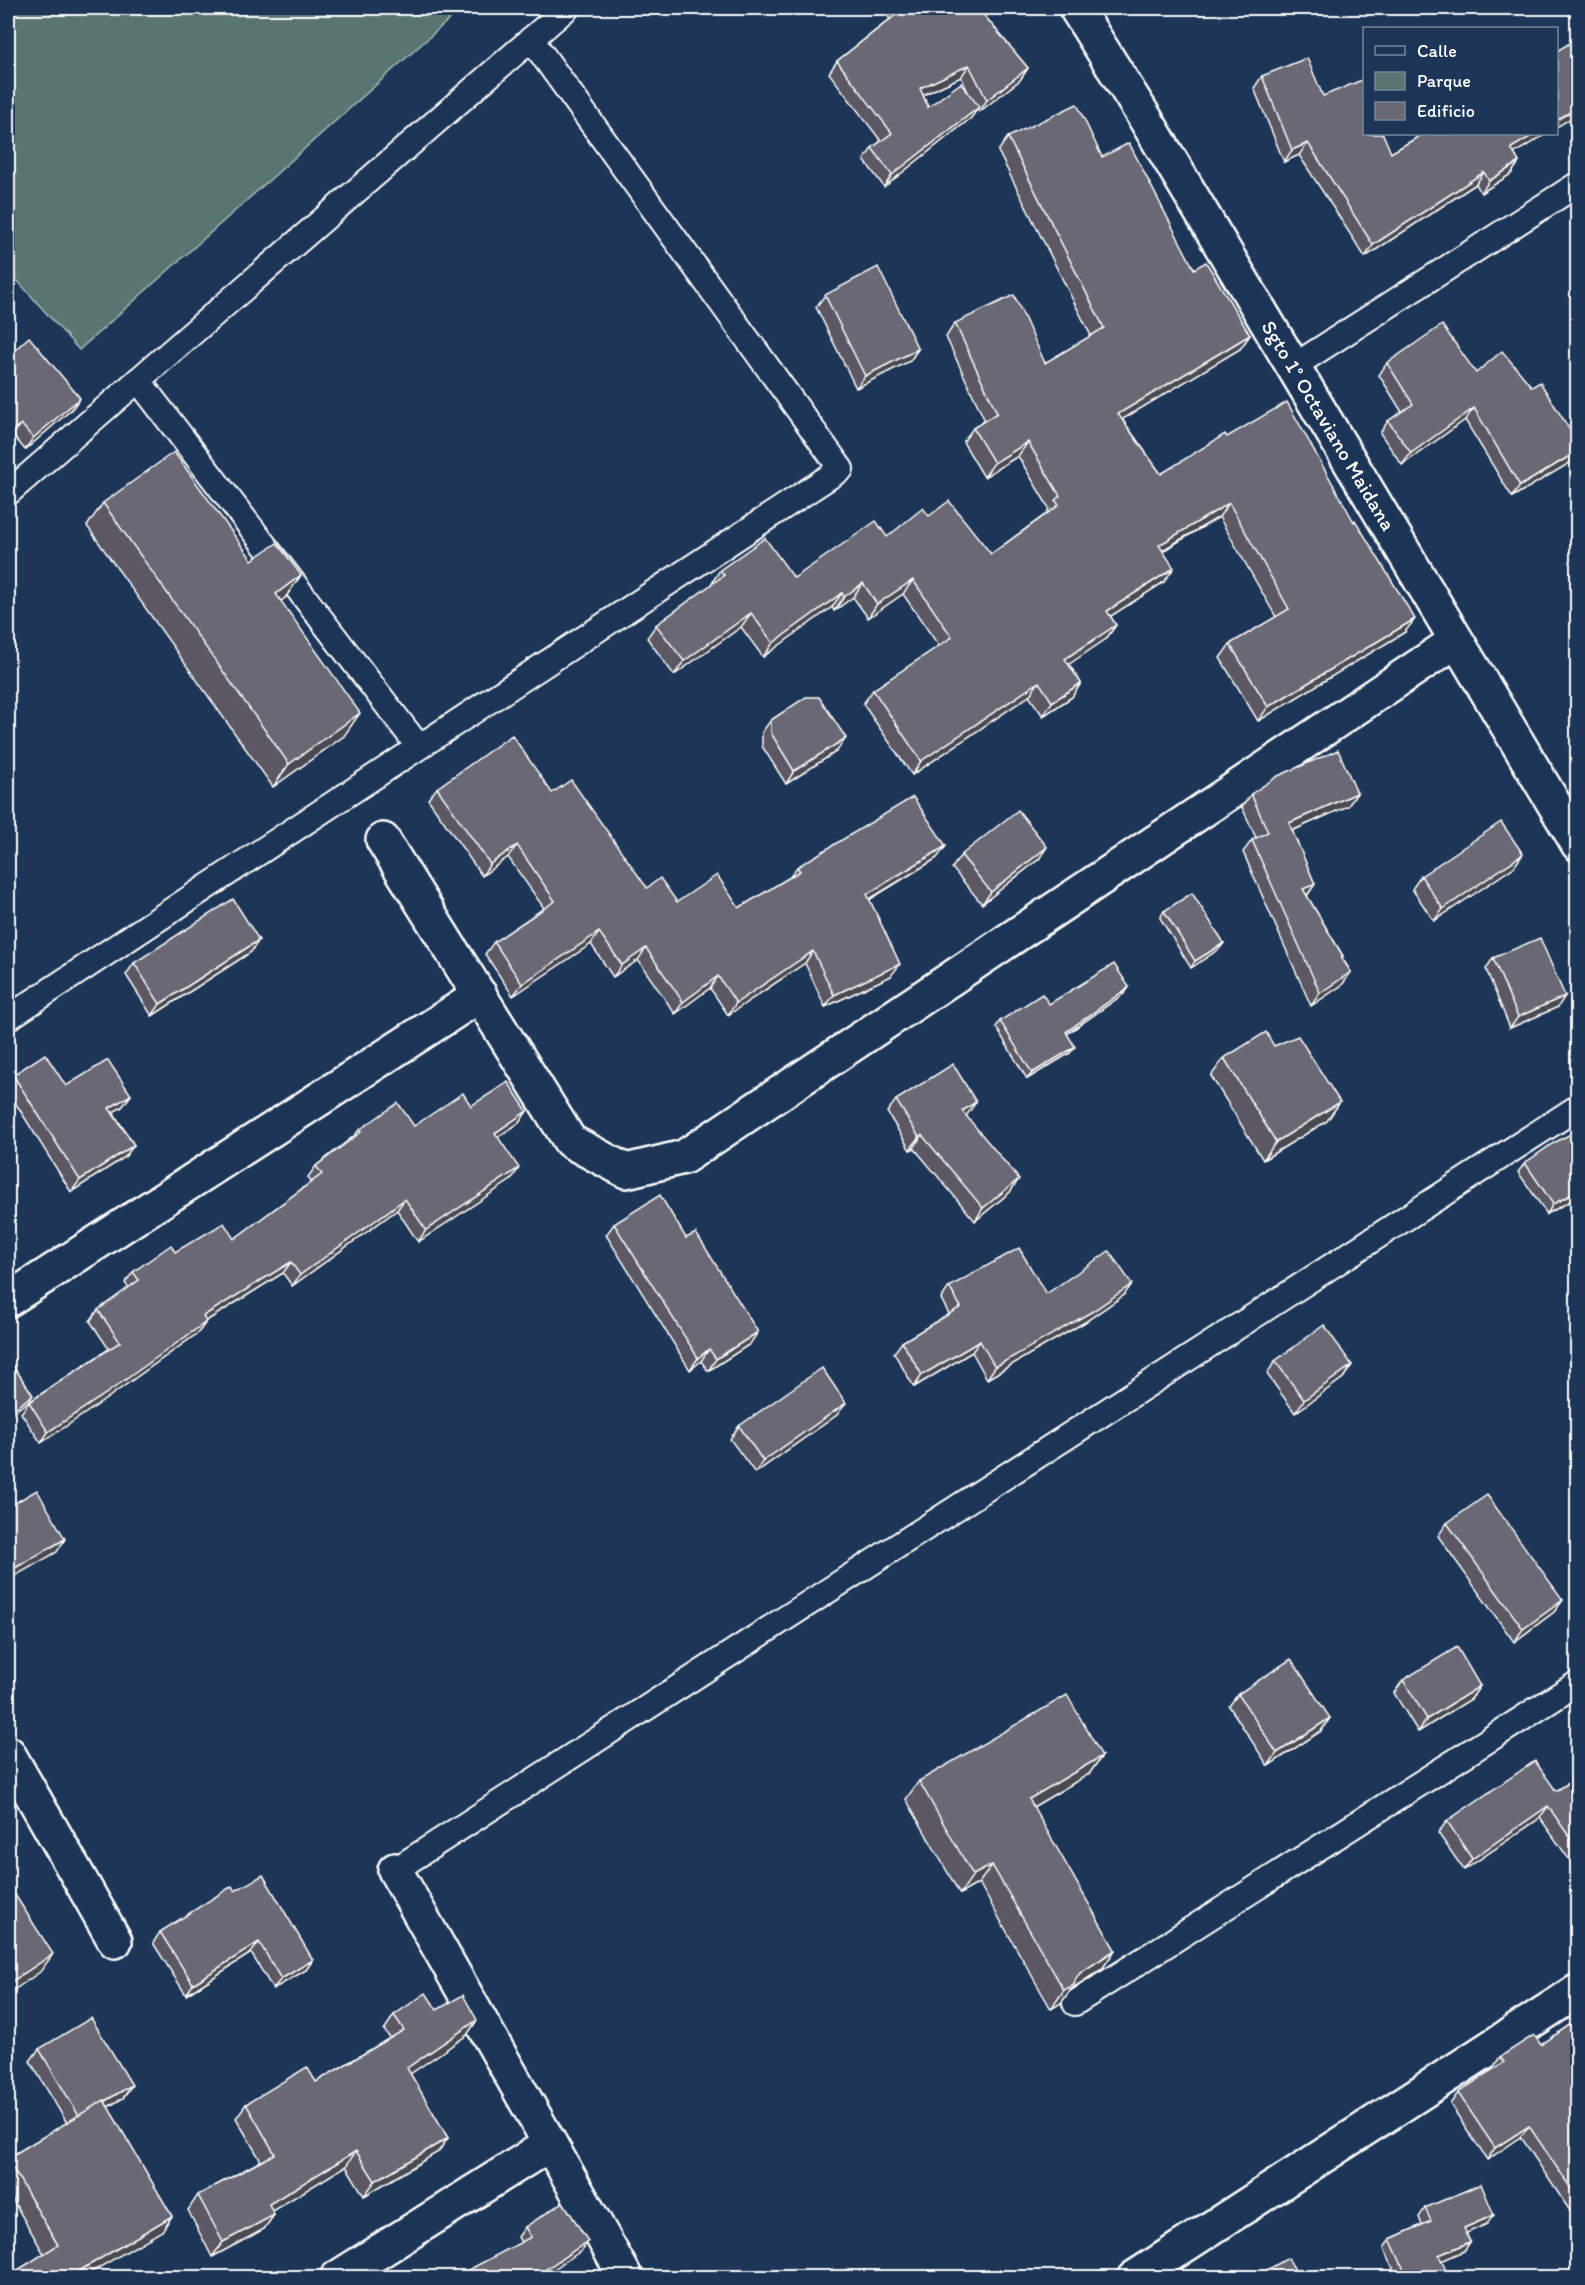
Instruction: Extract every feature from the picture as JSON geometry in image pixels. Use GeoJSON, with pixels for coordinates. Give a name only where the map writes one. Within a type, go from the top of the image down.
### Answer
{"type":"FeatureCollection","features":[{"type":"Feature","properties":{"kind":"street","name":"Sgto 1° Octaviano Maidana"},"geometry":{"type":"LineString","coordinates":[[1076,8],[1145,118],[1578,844]]}},
{"type":"Feature","properties":{"kind":"street"},"geometry":{"type":"LineString","coordinates":[[382,840],[570,1141],[626,1171],[684,1157],[1456,641]]}},
{"type":"Feature","properties":{"kind":"street"},"geometry":{"type":"LineString","coordinates":[[8,1300],[480,994]]}},
{"type":"Feature","properties":{"kind":"street"},"geometry":{"type":"LineString","coordinates":[[8,1753],[115,1941]]}},
{"type":"Feature","properties":{"kind":"street"},"geometry":{"type":"LineString","coordinates":[[395,1870],[626,2277]]}},
{"type":"Feature","properties":{"kind":"street"},"geometry":{"type":"LineString","coordinates":[[1134,2277],[1578,1991]]}},
{"type":"Feature","properties":{"kind":"street"},"geometry":{"type":"LineString","coordinates":[[337,2277],[550,2144]]}},
{"type":"Feature","properties":{"kind":"lane"},"geometry":{"type":"LineString","coordinates":[[8,493],[567,8]]}},
{"type":"Feature","properties":{"kind":"lane"},"geometry":{"type":"LineString","coordinates":[[8,1018],[841,469],[531,39]]}},
{"type":"Feature","properties":{"kind":"lane"},"geometry":{"type":"LineString","coordinates":[[1293,366],[1578,184]]}},
{"type":"Feature","properties":{"kind":"lane"},"geometry":{"type":"LineString","coordinates":[[138,380],[419,747]]}},
{"type":"Feature","properties":{"kind":"lane"},"geometry":{"type":"LineString","coordinates":[[395,1870],[1578,1107]]}},
{"type":"Feature","properties":{"kind":"lane"},"geometry":{"type":"LineString","coordinates":[[1075,2002],[1578,1683]]}},
{"type":"Feature","properties":{"kind":"green space"},"geometry":{"type":"Polygon","coordinates":[[[8,8],[462,8],[79,350],[8,270],[8,8]]]}},
{"type":"Feature","properties":{"kind":"building"},"geometry":{"type":"Polygon","coordinates":[[[898,8],[978,8],[1028,68],[987,100],[969,65],[920,88],[928,107],[961,83],[979,107],[892,175],[872,148],[892,133],[837,61],[901,11],[898,8]]]}},
{"type":"Feature","properties":{"kind":"building"},"geometry":{"type":"Polygon","coordinates":[[[1578,38],[1578,107],[1558,119],[1558,50],[1578,38]]]}},
{"type":"Feature","properties":{"kind":"building"},"geometry":{"type":"Polygon","coordinates":[[[1307,58],[1323,96],[1362,80],[1363,135],[1383,135],[1391,153],[1421,135],[1533,135],[1511,148],[1519,162],[1489,181],[1484,172],[1373,245],[1308,143],[1292,150],[1262,76],[1307,58]]]}},
{"type":"Feature","properties":{"kind":"building"},"geometry":{"type":"Polygon","coordinates":[[[1077,104],[1102,157],[1129,143],[1194,269],[1206,262],[1250,335],[1118,414],[1161,474],[1225,434],[1227,437],[1287,402],[1354,522],[1355,520],[1415,619],[1268,707],[1230,644],[1289,609],[1229,503],[1159,545],[1174,568],[1107,611],[1116,625],[1065,659],[1081,683],[1052,702],[1039,682],[921,761],[873,690],[952,637],[913,580],[877,604],[863,583],[844,597],[842,593],[773,643],[751,613],[684,661],[656,625],[724,575],[720,570],[765,538],[794,578],[876,521],[887,537],[923,508],[929,516],[949,501],[991,554],[1059,505],[1055,500],[1060,496],[1028,442],[994,463],[973,428],[997,413],[955,323],[1014,295],[1045,363],[1104,328],[1008,137],[1077,104]]]}},
{"type":"Feature","properties":{"kind":"building"},"geometry":{"type":"Polygon","coordinates":[[[878,267],[918,349],[865,376],[825,295],[878,267]]]}},
{"type":"Feature","properties":{"kind":"building"},"geometry":{"type":"Polygon","coordinates":[[[1442,325],[1476,373],[1502,351],[1532,387],[1540,382],[1578,443],[1578,451],[1520,486],[1474,408],[1411,453],[1388,421],[1413,404],[1387,363],[1442,325]]]}},
{"type":"Feature","properties":{"kind":"building"},"geometry":{"type":"Polygon","coordinates":[[[29,337],[80,398],[33,438],[21,424],[8,434],[8,356],[29,337]]]}},
{"type":"Feature","properties":{"kind":"building"},"geometry":{"type":"Polygon","coordinates":[[[174,452],[252,560],[277,543],[301,575],[276,594],[360,713],[289,764],[103,503],[174,452]]]}},
{"type":"Feature","properties":{"kind":"building"},"geometry":{"type":"Polygon","coordinates":[[[806,697],[819,697],[846,738],[794,771],[771,733],[771,720],[806,697]]]}},
{"type":"Feature","properties":{"kind":"building"},"geometry":{"type":"Polygon","coordinates":[[[512,735],[552,793],[571,780],[647,888],[660,878],[677,902],[717,875],[739,908],[800,871],[797,867],[913,797],[946,846],[867,894],[900,964],[834,995],[813,951],[736,1003],[718,976],[683,1002],[646,948],[622,965],[599,932],[522,984],[494,942],[555,901],[517,845],[490,864],[437,788],[512,735]]]}},
{"type":"Feature","properties":{"kind":"building"},"geometry":{"type":"Polygon","coordinates":[[[1338,750],[1357,793],[1289,823],[1315,884],[1303,889],[1351,972],[1320,993],[1252,840],[1268,832],[1251,794],[1278,776],[1338,750]]]}},
{"type":"Feature","properties":{"kind":"building"},"geometry":{"type":"Polygon","coordinates":[[[1018,810],[1047,847],[991,892],[961,855],[1018,810]]]}},
{"type":"Feature","properties":{"kind":"building"},"geometry":{"type":"Polygon","coordinates":[[[1501,822],[1523,854],[1443,909],[1421,876],[1501,822]]]}},
{"type":"Feature","properties":{"kind":"building"},"geometry":{"type":"Polygon","coordinates":[[[1192,893],[1224,943],[1195,961],[1164,911],[1192,893]]]}},
{"type":"Feature","properties":{"kind":"building"},"geometry":{"type":"Polygon","coordinates":[[[233,899],[259,940],[160,1004],[134,963],[233,899]]]}},
{"type":"Feature","properties":{"kind":"building"},"geometry":{"type":"Polygon","coordinates":[[[1540,938],[1565,996],[1518,1017],[1493,958],[1540,938]]]}},
{"type":"Feature","properties":{"kind":"building"},"geometry":{"type":"Polygon","coordinates":[[[1114,964],[1129,987],[1066,1032],[1075,1047],[1032,1073],[1000,1021],[1042,994],[1049,1004],[1114,964]]]}},
{"type":"Feature","properties":{"kind":"building"},"geometry":{"type":"Polygon","coordinates":[[[1266,1032],[1274,1046],[1298,1036],[1340,1102],[1276,1142],[1224,1058],[1266,1032]]]}},
{"type":"Feature","properties":{"kind":"building"},"geometry":{"type":"Polygon","coordinates":[[[45,1054],[66,1086],[108,1060],[131,1095],[109,1108],[134,1145],[80,1180],[13,1075],[45,1054]]]}},
{"type":"Feature","properties":{"kind":"building"},"geometry":{"type":"Polygon","coordinates":[[[953,1064],[976,1102],[962,1111],[1019,1179],[983,1208],[922,1135],[919,1137],[896,1100],[953,1064]]]}},
{"type":"Feature","properties":{"kind":"building"},"geometry":{"type":"Polygon","coordinates":[[[508,1082],[527,1111],[495,1133],[519,1168],[426,1230],[405,1199],[300,1275],[291,1262],[203,1316],[206,1322],[48,1432],[29,1402],[120,1342],[98,1310],[139,1280],[133,1272],[171,1245],[175,1252],[224,1223],[234,1239],[322,1174],[316,1166],[361,1132],[359,1130],[398,1103],[414,1126],[463,1093],[471,1106],[508,1082]]]}},
{"type":"Feature","properties":{"kind":"building"},"geometry":{"type":"Polygon","coordinates":[[[1578,1130],[1578,1191],[1553,1204],[1525,1163],[1552,1144],[1578,1130]]]}},
{"type":"Feature","properties":{"kind":"building"},"geometry":{"type":"Polygon","coordinates":[[[660,1195],[686,1238],[696,1233],[758,1332],[716,1359],[709,1349],[698,1358],[614,1224],[660,1195]]]}},
{"type":"Feature","properties":{"kind":"building"},"geometry":{"type":"Polygon","coordinates":[[[1019,1248],[1046,1294],[1109,1251],[1132,1284],[1093,1311],[995,1367],[980,1341],[922,1375],[902,1342],[961,1307],[949,1287],[1019,1248]]]}},
{"type":"Feature","properties":{"kind":"building"},"geometry":{"type":"Polygon","coordinates":[[[1324,1325],[1352,1365],[1304,1400],[1275,1361],[1324,1325]]]}},
{"type":"Feature","properties":{"kind":"building"},"geometry":{"type":"Polygon","coordinates":[[[8,1358],[33,1395],[8,1413],[8,1358]]]}},
{"type":"Feature","properties":{"kind":"building"},"geometry":{"type":"Polygon","coordinates":[[[822,1368],[846,1403],[763,1461],[739,1426],[822,1368]]]}},
{"type":"Feature","properties":{"kind":"building"},"geometry":{"type":"Polygon","coordinates":[[[37,1490],[65,1539],[8,1572],[8,1507],[37,1490]]]}},
{"type":"Feature","properties":{"kind":"building"},"geometry":{"type":"Polygon","coordinates":[[[1487,1495],[1563,1600],[1523,1629],[1447,1523],[1487,1495]]]}},
{"type":"Feature","properties":{"kind":"building"},"geometry":{"type":"Polygon","coordinates":[[[1457,1647],[1480,1686],[1427,1719],[1403,1680],[1457,1647]]]}},
{"type":"Feature","properties":{"kind":"building"},"geometry":{"type":"Polygon","coordinates":[[[1291,1659],[1330,1718],[1277,1753],[1238,1694],[1291,1659]]]}},
{"type":"Feature","properties":{"kind":"building"},"geometry":{"type":"Polygon","coordinates":[[[1067,1695],[1102,1756],[1029,1799],[1115,1950],[1080,1973],[1074,1985],[1064,1990],[992,1865],[973,1875],[919,1781],[1067,1695]]]}},
{"type":"Feature","properties":{"kind":"building"},"geometry":{"type":"Polygon","coordinates":[[[1535,1761],[1556,1791],[1578,1777],[1578,1849],[1548,1806],[1472,1859],[1447,1821],[1535,1761]]]}},
{"type":"Feature","properties":{"kind":"building"},"geometry":{"type":"Polygon","coordinates":[[[263,1875],[313,1960],[281,1979],[259,1942],[193,1984],[160,1932],[232,1886],[235,1891],[263,1875]]]}},
{"type":"Feature","properties":{"kind":"building"},"geometry":{"type":"Polygon","coordinates":[[[8,1884],[53,1954],[8,1984],[8,1884]]]}},
{"type":"Feature","properties":{"kind":"building"},"geometry":{"type":"Polygon","coordinates":[[[426,1993],[437,2010],[463,1995],[477,2020],[407,2068],[448,2138],[375,2181],[356,2151],[269,2204],[274,2215],[223,2242],[198,2195],[275,2154],[246,2104],[307,2067],[316,2082],[404,2030],[394,2015],[426,1993]]]}},
{"type":"Feature","properties":{"kind":"building"},"geometry":{"type":"Polygon","coordinates":[[[91,2018],[132,2085],[79,2116],[39,2049],[91,2018]]]}},
{"type":"Feature","properties":{"kind":"building"},"geometry":{"type":"Polygon","coordinates":[[[1578,2019],[1578,2199],[1529,2126],[1495,2148],[1458,2093],[1504,2062],[1500,2057],[1534,2035],[1541,2045],[1578,2019]]]}},
{"type":"Feature","properties":{"kind":"building"},"geometry":{"type":"Polygon","coordinates":[[[104,2100],[172,2216],[69,2277],[8,2277],[58,2245],[8,2158],[104,2100]]]}},
{"type":"Feature","properties":{"kind":"building"},"geometry":{"type":"Polygon","coordinates":[[[1481,2184],[1494,2215],[1464,2228],[1470,2242],[1439,2255],[1449,2277],[1395,2277],[1405,2272],[1390,2239],[1431,2221],[1425,2208],[1481,2184]]]}},
{"type":"Feature","properties":{"kind":"building"},"geometry":{"type":"Polygon","coordinates":[[[563,2202],[588,2241],[534,2277],[455,2277],[531,2237],[525,2227],[563,2202]]]}},
{"type":"Feature","properties":{"kind":"building"},"geometry":{"type":"Polygon","coordinates":[[[1288,2258],[1299,2277],[1255,2277],[1288,2258]]]}}]}
